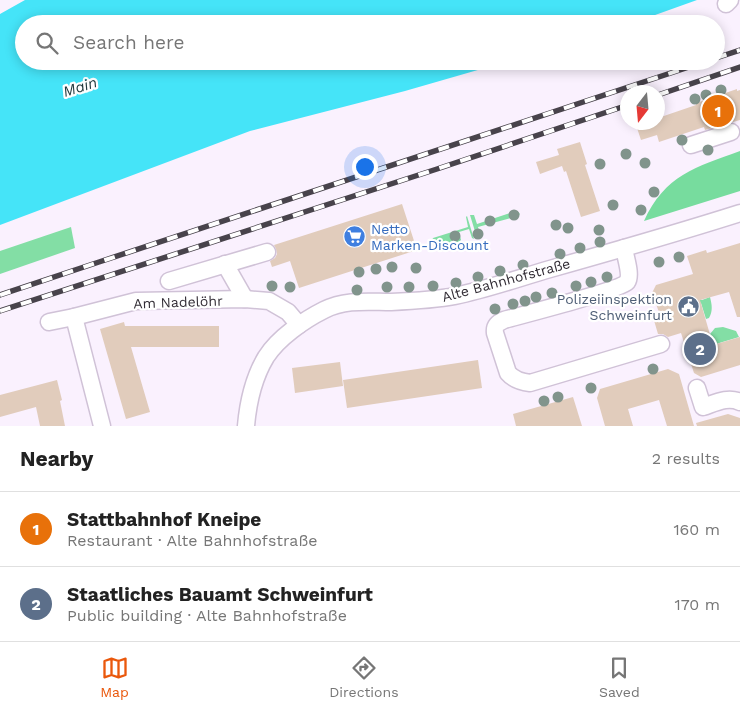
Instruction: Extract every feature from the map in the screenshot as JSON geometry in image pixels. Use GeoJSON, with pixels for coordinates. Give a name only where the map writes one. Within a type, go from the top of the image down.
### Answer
{"type":"FeatureCollection","features":[{"type":"Feature","properties":{"kind":"street"},"geometry":{"type":"LineString","coordinates":[[691,145],[731,132]]}},
{"type":"Feature","properties":{"kind":"street","name":"Alte Bahnhofstraße"},"geometry":{"type":"LineString","coordinates":[[246,426],[251,395],[266,357],[276,344],[299,325],[327,308],[363,300],[389,302],[420,301],[468,293],[740,213]]}},
{"type":"Feature","properties":{"kind":"street"},"geometry":{"type":"LineString","coordinates":[[624,248],[629,276],[618,294],[527,320],[497,323],[495,333],[508,373],[512,378],[530,383],[661,344]]}},
{"type":"Feature","properties":{"kind":"street"},"geometry":{"type":"LineString","coordinates":[[169,281],[267,252]]}},
{"type":"Feature","properties":{"kind":"street"},"geometry":{"type":"LineString","coordinates":[[226,264],[246,300]]}},
{"type":"Feature","properties":{"kind":"street","name":"Am Nadelöhr"},"geometry":{"type":"LineString","coordinates":[[49,322],[74,318],[136,301],[246,300],[269,301],[288,312],[299,325]]}},
{"type":"Feature","properties":{"kind":"street"},"geometry":{"type":"LineString","coordinates":[[74,318],[102,426]]}},
{"type":"Feature","properties":{"kind":"street"},"geometry":{"type":"LineString","coordinates":[[697,388],[703,406],[734,399],[740,402]]}},
{"type":"Feature","properties":{"kind":"green space"},"geometry":{"type":"Polygon","coordinates":[[[740,151],[740,191],[644,221],[652,205],[672,183],[696,168],[740,151]]]}},
{"type":"Feature","properties":{"kind":"green space"},"geometry":{"type":"Polygon","coordinates":[[[516,211],[520,214],[518,216],[478,227],[480,235],[477,238],[470,215],[474,215],[477,224],[516,211]]]}},
{"type":"Feature","properties":{"kind":"green space"},"geometry":{"type":"Polygon","coordinates":[[[467,216],[474,239],[469,229],[459,232],[461,240],[459,242],[437,245],[433,243],[433,238],[468,227],[467,216]]]}},
{"type":"Feature","properties":{"kind":"green space"},"geometry":{"type":"Polygon","coordinates":[[[71,227],[75,248],[0,274],[0,251],[71,227]]]}},
{"type":"Feature","properties":{"kind":"green space"},"geometry":{"type":"Polygon","coordinates":[[[710,297],[712,310],[709,318],[706,319],[699,302],[700,299],[710,297]]]}},
{"type":"Feature","properties":{"kind":"green space"},"geometry":{"type":"Polygon","coordinates":[[[723,327],[736,331],[739,337],[716,344],[715,346],[712,345],[710,334],[715,328],[723,327]]]}},
{"type":"Feature","properties":{"kind":"water","name":"Main"},"geometry":{"type":"Polygon","coordinates":[[[25,0],[697,0],[655,15],[15,15],[15,70],[478,70],[250,131],[0,225],[0,14],[25,0]]]}},
{"type":"Feature","properties":{"kind":"building"},"geometry":{"type":"Polygon","coordinates":[[[737,89],[737,91],[740,90],[740,120],[705,130],[704,127],[659,142],[657,135],[641,140],[638,130],[665,130],[665,116],[696,105],[696,103],[737,89]]]}},
{"type":"Feature","properties":{"kind":"building"},"geometry":{"type":"Polygon","coordinates":[[[580,142],[587,164],[585,165],[600,211],[581,217],[566,171],[564,172],[562,166],[540,174],[536,162],[559,155],[557,149],[580,142]]]}},
{"type":"Feature","properties":{"kind":"building","name":"Netto Marken-Discount"},"geometry":{"type":"Polygon","coordinates":[[[402,204],[417,250],[299,288],[290,261],[272,267],[270,261],[277,254],[274,245],[402,204]]]}},
{"type":"Feature","properties":{"kind":"building","name":"Polizeiinspektion Schweinfurt"},"geometry":{"type":"Polygon","coordinates":[[[740,243],[740,317],[737,317],[729,292],[700,300],[713,345],[740,337],[740,365],[701,377],[694,373],[681,333],[668,337],[658,334],[653,317],[660,315],[652,293],[656,285],[693,274],[687,256],[706,250],[707,253],[740,243]]]}},
{"type":"Feature","properties":{"kind":"building"},"geometry":{"type":"Polygon","coordinates":[[[124,322],[125,326],[219,326],[219,347],[131,347],[150,412],[126,419],[100,329],[124,322]]]}},
{"type":"Feature","properties":{"kind":"building"},"geometry":{"type":"Polygon","coordinates":[[[478,360],[482,388],[347,408],[343,380],[478,360]]]}},
{"type":"Feature","properties":{"kind":"building"},"geometry":{"type":"Polygon","coordinates":[[[340,362],[343,386],[295,393],[292,368],[340,362]]]}},
{"type":"Feature","properties":{"kind":"building"},"geometry":{"type":"Polygon","coordinates":[[[668,369],[679,374],[694,426],[667,426],[659,400],[628,409],[633,426],[605,426],[597,398],[600,389],[668,369]]]}},
{"type":"Feature","properties":{"kind":"building"},"geometry":{"type":"Polygon","coordinates":[[[57,380],[65,426],[40,426],[36,407],[0,417],[0,395],[57,380]]]}},
{"type":"Feature","properties":{"kind":"building"},"geometry":{"type":"Polygon","coordinates":[[[573,397],[582,426],[516,426],[513,414],[573,397]]]}},
{"type":"Feature","properties":{"kind":"building"},"geometry":{"type":"Polygon","coordinates":[[[728,414],[740,418],[740,426],[697,426],[696,423],[728,414]]]}},
{"type":"Feature","properties":{"kind":"railway"},"geometry":{"type":"LineString","coordinates":[[725,55],[740,50]]}},
{"type":"Feature","properties":{"kind":"railway"},"geometry":{"type":"LineString","coordinates":[[665,93],[740,67]]}},
{"type":"Feature","properties":{"kind":"railway"},"geometry":{"type":"LineString","coordinates":[[0,295],[680,70]]}},
{"type":"Feature","properties":{"kind":"railway"},"geometry":{"type":"LineString","coordinates":[[0,311],[620,108]]}},
{"type":"Feature","properties":{"kind":"place","name":"Stattbahnhof Kneipe"},"geometry":{"type":"Point","coordinates":[718,111]}},
{"type":"Feature","properties":{"kind":"place","name":"Netto Marken-Discount"},"geometry":{"type":"Point","coordinates":[355,237]}},
{"type":"Feature","properties":{"kind":"place","name":"Polizeiinspektion Schweinfurt"},"geometry":{"type":"Point","coordinates":[688,307]}},
{"type":"Feature","properties":{"kind":"place","name":"Staatliches Bauamt Schweinfurt"},"geometry":{"type":"Point","coordinates":[700,349]}}]}
